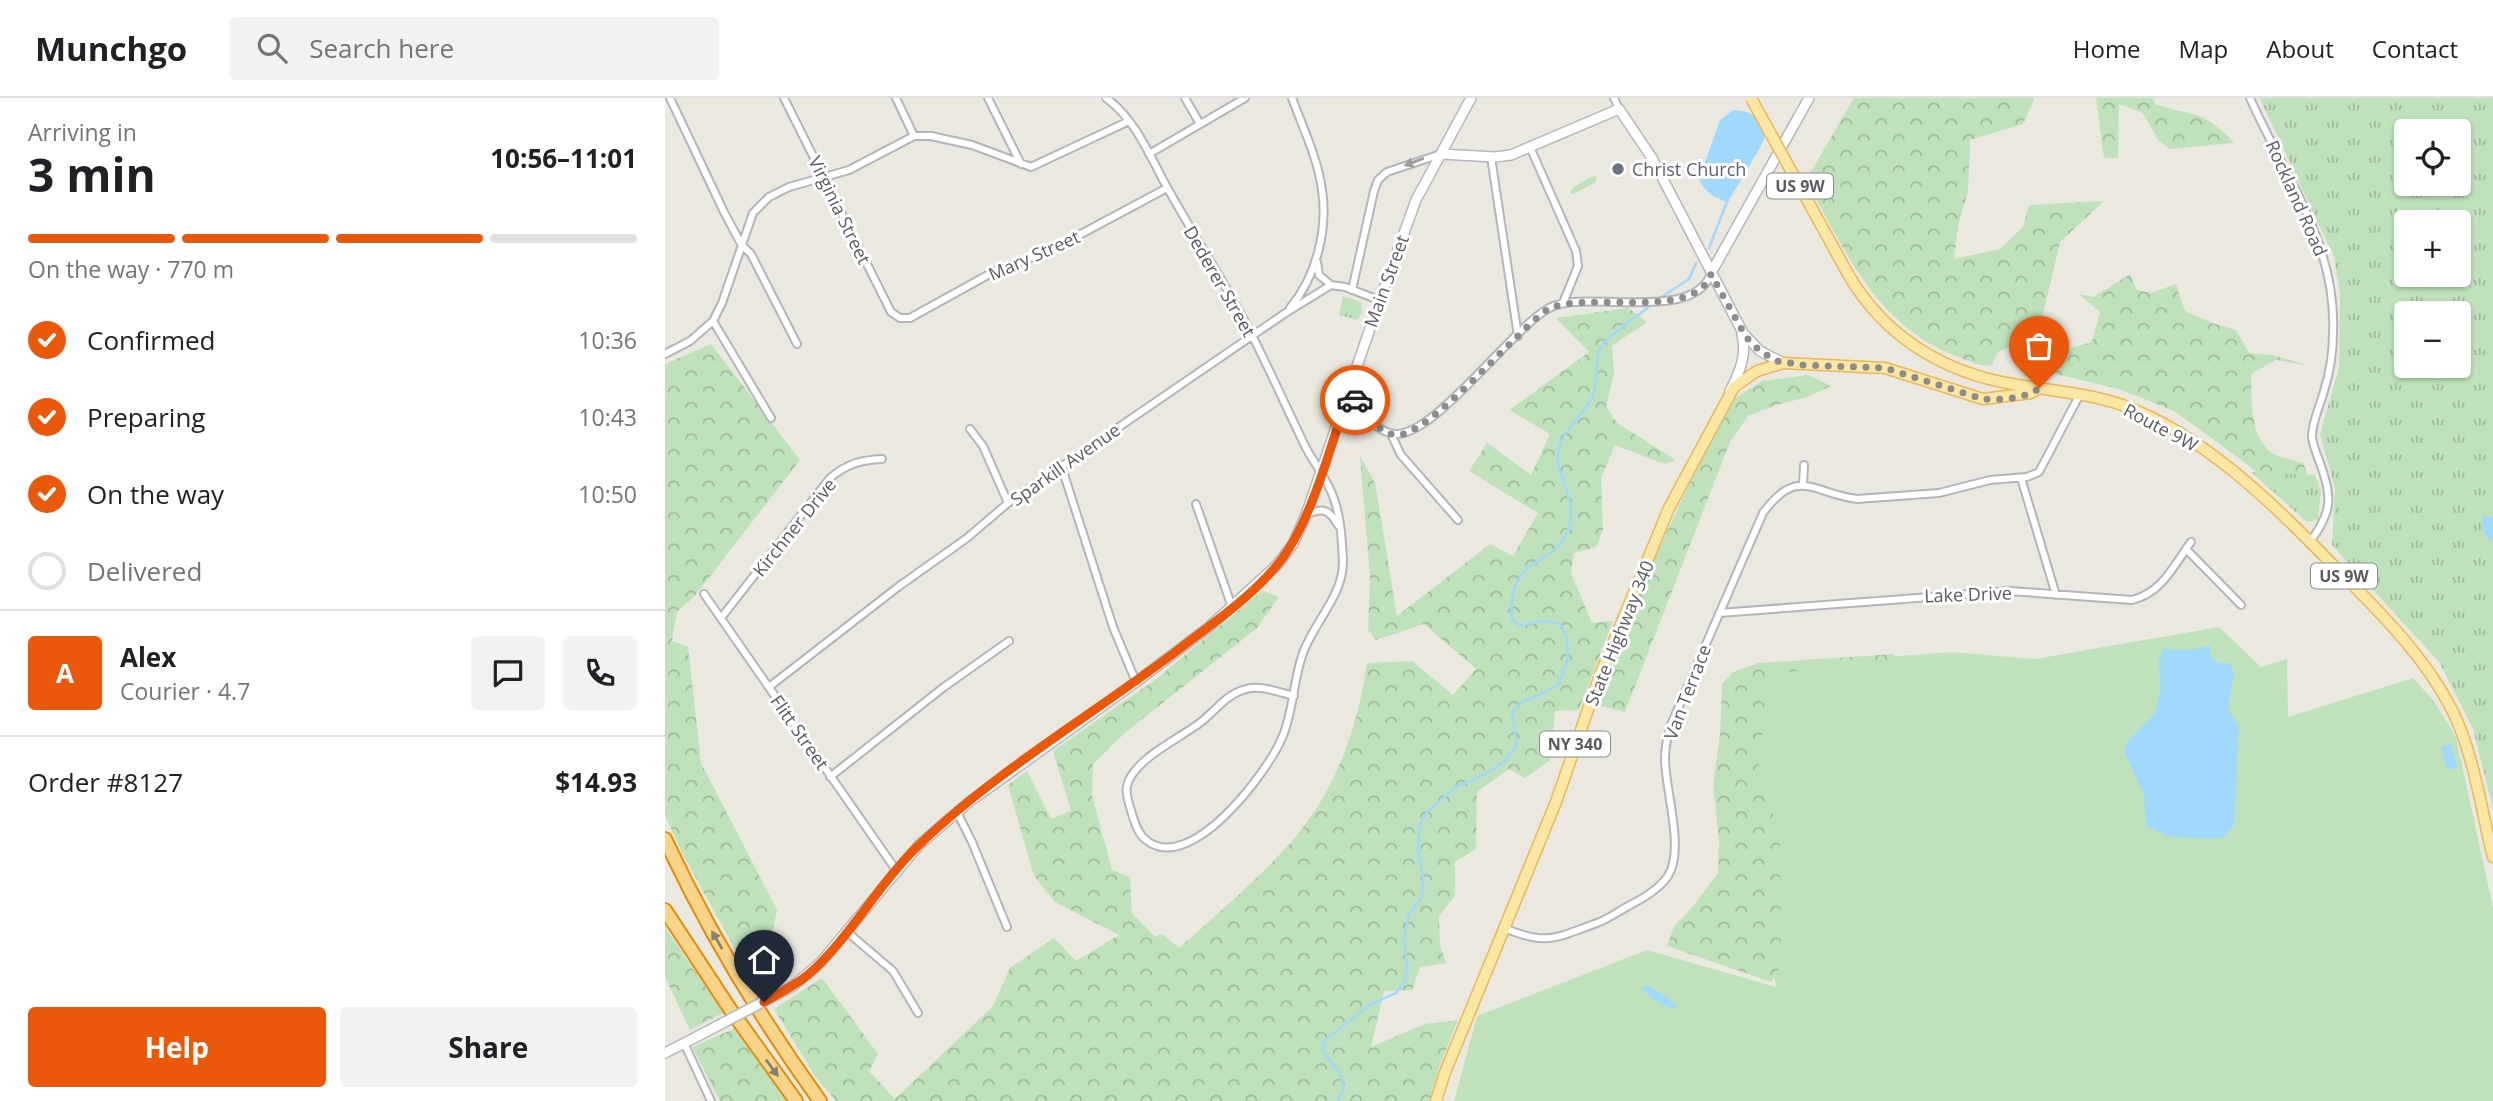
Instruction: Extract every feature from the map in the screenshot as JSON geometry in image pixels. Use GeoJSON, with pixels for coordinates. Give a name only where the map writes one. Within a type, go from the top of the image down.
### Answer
{"type":"FeatureCollection","features":[{"type":"Feature","properties":{"kind":"highway"},"geometry":{"type":"LineString","coordinates":[[665,839],[695,901],[737,975],[820,1101]]}},
{"type":"Feature","properties":{"kind":"highway"},"geometry":{"type":"LineString","coordinates":[[665,911],[730,1009],[796,1101]]}},
{"type":"Feature","properties":{"kind":"main road","name":"Main Street"},"geometry":{"type":"LineString","coordinates":[[665,1053],[793,986],[814,969],[919,845],[957,811],[1136,682],[1232,607],[1277,565],[1293,544],[1306,515],[1379,299],[1416,200],[1471,98]]}},
{"type":"Feature","properties":{"kind":"main road","name":"Route 9W"},"geometry":{"type":"LineString","coordinates":[[1751,98],[1848,274],[1879,318],[1898,335],[1919,350],[1972,374],[1996,381],[2080,394],[2137,411],[2189,439],[2226,465],[2310,542],[2406,641],[2441,689],[2462,735],[2493,857]]}},
{"type":"Feature","properties":{"kind":"main road"},"geometry":{"type":"LineString","coordinates":[[1711,274],[1809,98]]}},
{"type":"Feature","properties":{"kind":"main road"},"geometry":{"type":"LineString","coordinates":[[1441,154],[1490,157],[1511,155],[1619,109]]}},
{"type":"Feature","properties":{"kind":"main road","name":"NY 340"},"geometry":{"type":"LineString","coordinates":[[1619,109],[1647,150],[1739,326]]}},
{"type":"Feature","properties":{"kind":"main road"},"geometry":{"type":"LineString","coordinates":[[1739,326],[1760,351],[1783,363]]}},
{"type":"Feature","properties":{"kind":"main road","name":"State Highway 340"},"geometry":{"type":"LineString","coordinates":[[1436,1101],[1444,1075],[1556,802],[1600,675],[1669,508],[1739,373],[1744,343],[1739,326]]}},
{"type":"Feature","properties":{"kind":"main road"},"geometry":{"type":"LineString","coordinates":[[1729,393],[1748,376],[1766,367],[1783,363],[1885,368],[1983,399],[2031,393],[2039,388]]}},
{"type":"Feature","properties":{"kind":"street"},"geometry":{"type":"LineString","coordinates":[[670,98],[741,244],[751,254],[797,344]]}},
{"type":"Feature","properties":{"kind":"street","name":"Virginia Street"},"geometry":{"type":"LineString","coordinates":[[784,98],[891,312],[900,318]]}},
{"type":"Feature","properties":{"kind":"street"},"geometry":{"type":"LineString","coordinates":[[896,98],[914,136]]}},
{"type":"Feature","properties":{"kind":"street"},"geometry":{"type":"LineString","coordinates":[[988,98],[1021,164]]}},
{"type":"Feature","properties":{"kind":"street","name":"Dederer Street"},"geometry":{"type":"LineString","coordinates":[[1106,98],[1116,105],[1129,121],[1252,335],[1311,458],[1335,501],[1343,564],[1341,579],[1302,654],[1294,696],[1282,738],[1268,763],[1234,807],[1186,844],[1172,848],[1159,846],[1146,839],[1137,828],[1126,788],[1141,763],[1241,690],[1254,687],[1294,696]]}},
{"type":"Feature","properties":{"kind":"street"},"geometry":{"type":"LineString","coordinates":[[1185,98],[1200,124]]}},
{"type":"Feature","properties":{"kind":"street"},"geometry":{"type":"LineString","coordinates":[[1149,154],[1245,98]]}},
{"type":"Feature","properties":{"kind":"street"},"geometry":{"type":"LineString","coordinates":[[1284,314],[1303,290],[1317,256],[1322,223],[1323,193],[1292,98]]}},
{"type":"Feature","properties":{"kind":"street"},"geometry":{"type":"LineString","coordinates":[[1614,98],[1619,109]]}},
{"type":"Feature","properties":{"kind":"street","name":"Rockland Road"},"geometry":{"type":"LineString","coordinates":[[2250,98],[2300,195],[2323,253],[2330,280],[2332,355],[2329,374],[2315,417],[2312,439],[2326,480],[2329,512],[2310,542]]}},
{"type":"Feature","properties":{"kind":"street"},"geometry":{"type":"LineString","coordinates":[[665,354],[690,341],[712,321],[722,303],[753,213],[769,197],[789,187],[849,170],[914,136],[931,136],[971,145],[1031,167],[1129,121]]}},
{"type":"Feature","properties":{"kind":"street"},"geometry":{"type":"LineString","coordinates":[[1530,147],[1576,251],[1578,266],[1563,303]]}},
{"type":"Feature","properties":{"kind":"street"},"geometry":{"type":"LineString","coordinates":[[1352,290],[1378,180],[1387,172],[1441,154]]}},
{"type":"Feature","properties":{"kind":"street"},"geometry":{"type":"LineString","coordinates":[[1490,157],[1518,335]]}},
{"type":"Feature","properties":{"kind":"street","name":"Mary Street"},"geometry":{"type":"LineString","coordinates":[[900,318],[910,318],[995,271],[1051,250],[1167,188]]}},
{"type":"Feature","properties":{"kind":"street"},"geometry":{"type":"LineString","coordinates":[[1317,256],[1319,275],[1331,285],[1379,299]]}},
{"type":"Feature","properties":{"kind":"street"},"geometry":{"type":"LineString","coordinates":[[1391,434],[1410,432],[1425,422],[1545,311],[1563,303],[1583,301],[1674,300],[1693,292],[1707,282],[1711,274]]}},
{"type":"Feature","properties":{"kind":"street","name":"Sparkill Avenue"},"geometry":{"type":"LineString","coordinates":[[769,687],[898,587],[967,538],[1008,503],[1252,335],[1331,285]]}},
{"type":"Feature","properties":{"kind":"street"},"geometry":{"type":"LineString","coordinates":[[712,321],[771,418]]}},
{"type":"Feature","properties":{"kind":"street"},"geometry":{"type":"LineString","coordinates":[[1348,393],[1375,424],[1391,434],[1401,455],[1458,520]]}},
{"type":"Feature","properties":{"kind":"street"},"geometry":{"type":"LineString","coordinates":[[1804,465],[1803,485],[1817,486],[1844,498],[1857,499],[1939,493],[1990,480],[2021,478],[2039,472],[2080,394]]}},
{"type":"Feature","properties":{"kind":"street"},"geometry":{"type":"LineString","coordinates":[[970,429],[983,446],[1008,503]]}},
{"type":"Feature","properties":{"kind":"street","name":"Kirchner Drive"},"geometry":{"type":"LineString","coordinates":[[721,618],[830,478],[844,466],[881,459]]}},
{"type":"Feature","properties":{"kind":"street"},"geometry":{"type":"LineString","coordinates":[[1061,466],[1113,627],[1136,682]]}},
{"type":"Feature","properties":{"kind":"street"},"geometry":{"type":"LineString","coordinates":[[2021,478],[2056,595]]}},
{"type":"Feature","properties":{"kind":"street","name":"Van Terrace"},"geometry":{"type":"LineString","coordinates":[[1504,928],[1528,938],[1543,940],[1560,936],[1602,921],[1645,897],[1660,885],[1669,873],[1674,859],[1665,761],[1670,727],[1763,513],[1773,499],[1787,489],[1803,485]]}},
{"type":"Feature","properties":{"kind":"street"},"geometry":{"type":"LineString","coordinates":[[1196,504],[1232,607]]}},
{"type":"Feature","properties":{"kind":"street"},"geometry":{"type":"LineString","coordinates":[[1306,515],[1316,510],[1325,511],[1333,516],[1340,529]]}},
{"type":"Feature","properties":{"kind":"street","name":"Lake Drive"},"geometry":{"type":"LineString","coordinates":[[1719,613],[2010,591],[2124,600],[2140,598],[2157,589],[2191,542]]}},
{"type":"Feature","properties":{"kind":"street"},"geometry":{"type":"LineString","coordinates":[[2186,549],[2241,605]]}},
{"type":"Feature","properties":{"kind":"street","name":"Flitt Street"},"geometry":{"type":"LineString","coordinates":[[704,594],[896,870]]}},
{"type":"Feature","properties":{"kind":"street"},"geometry":{"type":"LineString","coordinates":[[830,777],[944,687],[1009,641]]}},
{"type":"Feature","properties":{"kind":"street"},"geometry":{"type":"LineString","coordinates":[[957,811],[1007,927]]}},
{"type":"Feature","properties":{"kind":"street"},"geometry":{"type":"LineString","coordinates":[[846,931],[893,971],[918,1013]]}},
{"type":"Feature","properties":{"kind":"street"},"geometry":{"type":"LineString","coordinates":[[684,1043],[711,1101]]}},
{"type":"Feature","properties":{"kind":"green space"},"geometry":{"type":"Polygon","coordinates":[[[1854,98],[2035,98],[2023,124],[1970,140],[1968,191],[1958,226],[1954,259],[2000,249],[2023,227],[2029,205],[2104,201],[2060,242],[2038,335],[1998,352],[1992,365],[1974,363],[1928,343],[1884,306],[1849,259],[1806,180],[1854,98]]]}},
{"type":"Feature","properties":{"kind":"green space"},"geometry":{"type":"Polygon","coordinates":[[[2096,98],[2153,98],[2155,104],[2204,118],[2234,143],[2170,149],[2158,140],[2143,113],[2119,104],[2118,158],[2104,158],[2096,98]]]}},
{"type":"Feature","properties":{"kind":"green space"},"geometry":{"type":"Polygon","coordinates":[[[2261,98],[2493,98],[2493,809],[2473,729],[2439,662],[2332,545],[2335,489],[2320,434],[2339,368],[2340,294],[2334,257],[2261,98]]]}},
{"type":"Feature","properties":{"kind":"green space"},"geometry":{"type":"Polygon","coordinates":[[[1594,175],[1597,177],[1596,182],[1570,193],[1572,188],[1594,175]]]}},
{"type":"Feature","properties":{"kind":"green space"},"geometry":{"type":"Polygon","coordinates":[[[2130,274],[2137,290],[2151,293],[2176,284],[2185,311],[2236,330],[2249,353],[2272,355],[2311,366],[2276,360],[2251,374],[2255,427],[2264,445],[2274,454],[2303,463],[2314,491],[2305,511],[2174,411],[2119,389],[2052,373],[2042,361],[2028,354],[2056,352],[2092,342],[2100,312],[2079,294],[2094,297],[2130,274]]]}},
{"type":"Feature","properties":{"kind":"green space"},"geometry":{"type":"Polygon","coordinates":[[[1343,296],[1361,302],[1362,313],[1357,320],[1339,315],[1343,296]]]}},
{"type":"Feature","properties":{"kind":"green space"},"geometry":{"type":"Polygon","coordinates":[[[1628,308],[1647,322],[1612,346],[1614,373],[1606,407],[1617,423],[1676,460],[1664,464],[1615,445],[1601,478],[1603,530],[1596,547],[1574,553],[1571,573],[1592,623],[1613,621],[1579,710],[1555,711],[1550,760],[1525,778],[1509,769],[1477,792],[1476,849],[1455,862],[1455,896],[1439,916],[1440,945],[1446,963],[1420,967],[1412,990],[1384,991],[1371,1047],[1425,1024],[1458,1020],[1429,1101],[836,1101],[815,1076],[774,1009],[822,978],[878,1054],[869,1071],[895,1099],[993,1006],[1010,968],[1054,938],[1076,961],[1119,935],[1055,902],[1034,876],[1008,785],[1027,771],[1051,819],[1071,811],[1053,751],[1155,680],[1262,591],[1279,597],[1257,628],[1126,732],[1093,764],[1092,795],[1112,870],[1130,877],[1132,913],[1155,937],[1162,934],[1179,948],[1257,877],[1299,832],[1328,788],[1349,740],[1367,663],[1412,661],[1453,695],[1476,669],[1424,624],[1376,640],[1368,630],[1370,577],[1360,456],[1375,483],[1397,616],[1490,544],[1513,556],[1538,513],[1469,471],[1487,443],[1531,475],[1550,434],[1509,410],[1589,352],[1556,318],[1628,308]]]}},
{"type":"Feature","properties":{"kind":"green space"},"geometry":{"type":"Polygon","coordinates":[[[711,344],[800,460],[694,597],[677,612],[672,641],[688,647],[701,763],[777,910],[760,994],[682,853],[665,815],[665,364],[711,344]]]}},
{"type":"Feature","properties":{"kind":"green space"},"geometry":{"type":"Polygon","coordinates":[[[1809,375],[1831,386],[1807,397],[1748,416],[1730,442],[1625,712],[1598,705],[1647,574],[1699,463],[1734,399],[1762,381],[1809,375]]]}},
{"type":"Feature","properties":{"kind":"green space"},"geometry":{"type":"Polygon","coordinates":[[[2251,472],[2315,475],[2321,491],[2318,519],[2306,521],[2251,472]]]}},
{"type":"Feature","properties":{"kind":"green space"},"geometry":{"type":"Polygon","coordinates":[[[2219,627],[2261,667],[2287,659],[2288,717],[2413,678],[2434,701],[2456,737],[2493,908],[2493,1101],[1454,1101],[1477,1016],[1647,950],[1776,987],[1748,766],[1761,667],[1952,652],[2035,659],[2219,627]]]}},
{"type":"Feature","properties":{"kind":"green space"},"geometry":{"type":"Polygon","coordinates":[[[1895,654],[1892,660],[1780,673],[1770,681],[1758,761],[1766,796],[1780,834],[1781,966],[1771,982],[1667,946],[1674,926],[1718,873],[1719,840],[1713,785],[1720,734],[1722,684],[1733,672],[1758,663],[1895,654]]]}},
{"type":"Feature","properties":{"kind":"green space"},"geometry":{"type":"Polygon","coordinates":[[[665,927],[723,1013],[690,1030],[665,977],[665,927]]]}},
{"type":"Feature","properties":{"kind":"green space"},"geometry":{"type":"Polygon","coordinates":[[[736,1028],[789,1101],[720,1101],[692,1047],[736,1028]]]}},
{"type":"Feature","properties":{"kind":"water"},"geometry":{"type":"Polygon","coordinates":[[[1733,110],[1744,111],[1759,119],[1766,134],[1728,202],[1711,194],[1699,179],[1720,120],[1733,110]]]}},
{"type":"Feature","properties":{"kind":"water"},"geometry":{"type":"Polygon","coordinates":[[[2482,516],[2493,518],[2493,540],[2490,541],[2482,529],[2482,516]]]}},
{"type":"Feature","properties":{"kind":"water"},"geometry":{"type":"Polygon","coordinates":[[[2210,645],[2210,654],[2217,663],[2230,663],[2234,673],[2228,708],[2239,727],[2234,825],[2224,837],[2209,839],[2167,836],[2146,826],[2144,795],[2124,752],[2128,741],[2155,713],[2160,692],[2159,660],[2163,649],[2193,650],[2210,645]]]}},
{"type":"Feature","properties":{"kind":"water"},"geometry":{"type":"Polygon","coordinates":[[[2451,744],[2457,768],[2447,770],[2441,747],[2451,744]]]}},
{"type":"Feature","properties":{"kind":"water"},"geometry":{"type":"Polygon","coordinates":[[[1646,985],[1671,1000],[1678,1009],[1663,1005],[1649,996],[1641,989],[1646,985]]]}},
{"type":"Feature","properties":{"kind":"waterway"},"geometry":{"type":"LineString","coordinates":[[1709,248],[1728,199]]}},
{"type":"Feature","properties":{"kind":"waterway"},"geometry":{"type":"LineString","coordinates":[[1657,300],[1689,279],[1696,263]]}},
{"type":"Feature","properties":{"kind":"waterway"},"geometry":{"type":"LineString","coordinates":[[1338,1101],[1344,1089],[1340,1073],[1324,1053],[1323,1042],[1371,1004],[1396,993],[1405,981],[1407,967],[1404,939],[1408,916],[1422,897],[1423,876],[1418,850],[1420,824],[1427,812],[1456,787],[1484,775],[1505,761],[1517,745],[1512,713],[1521,702],[1559,684],[1568,658],[1567,639],[1561,625],[1541,621],[1521,626],[1512,620],[1512,599],[1516,584],[1523,573],[1552,552],[1568,531],[1571,509],[1558,452],[1564,437],[1594,393],[1598,353],[1616,332],[1651,305]]}},
{"type":"Feature","properties":{"kind":"way so far"},"geometry":{"type":"LineString","coordinates":[[1355,400],[1372,421],[1388,433],[1398,435],[1410,432],[1437,413],[1548,309],[1563,303],[1583,301],[1674,300],[1704,285],[1711,274],[1752,345],[1783,363],[1885,368],[1983,399],[2031,393],[2039,388]]}},
{"type":"Feature","properties":{"kind":"place","name":"Christ Church"},"geometry":{"type":"Point","coordinates":[1618,169]}},
{"type":"Feature","properties":{"kind":"route"},"geometry":{"type":"LineString","coordinates":[[764,1002],[797,983],[814,969],[896,870],[943,824],[969,802],[1209,627],[1277,565],[1293,544],[1306,515],[1348,393],[1355,400]]}}]}
